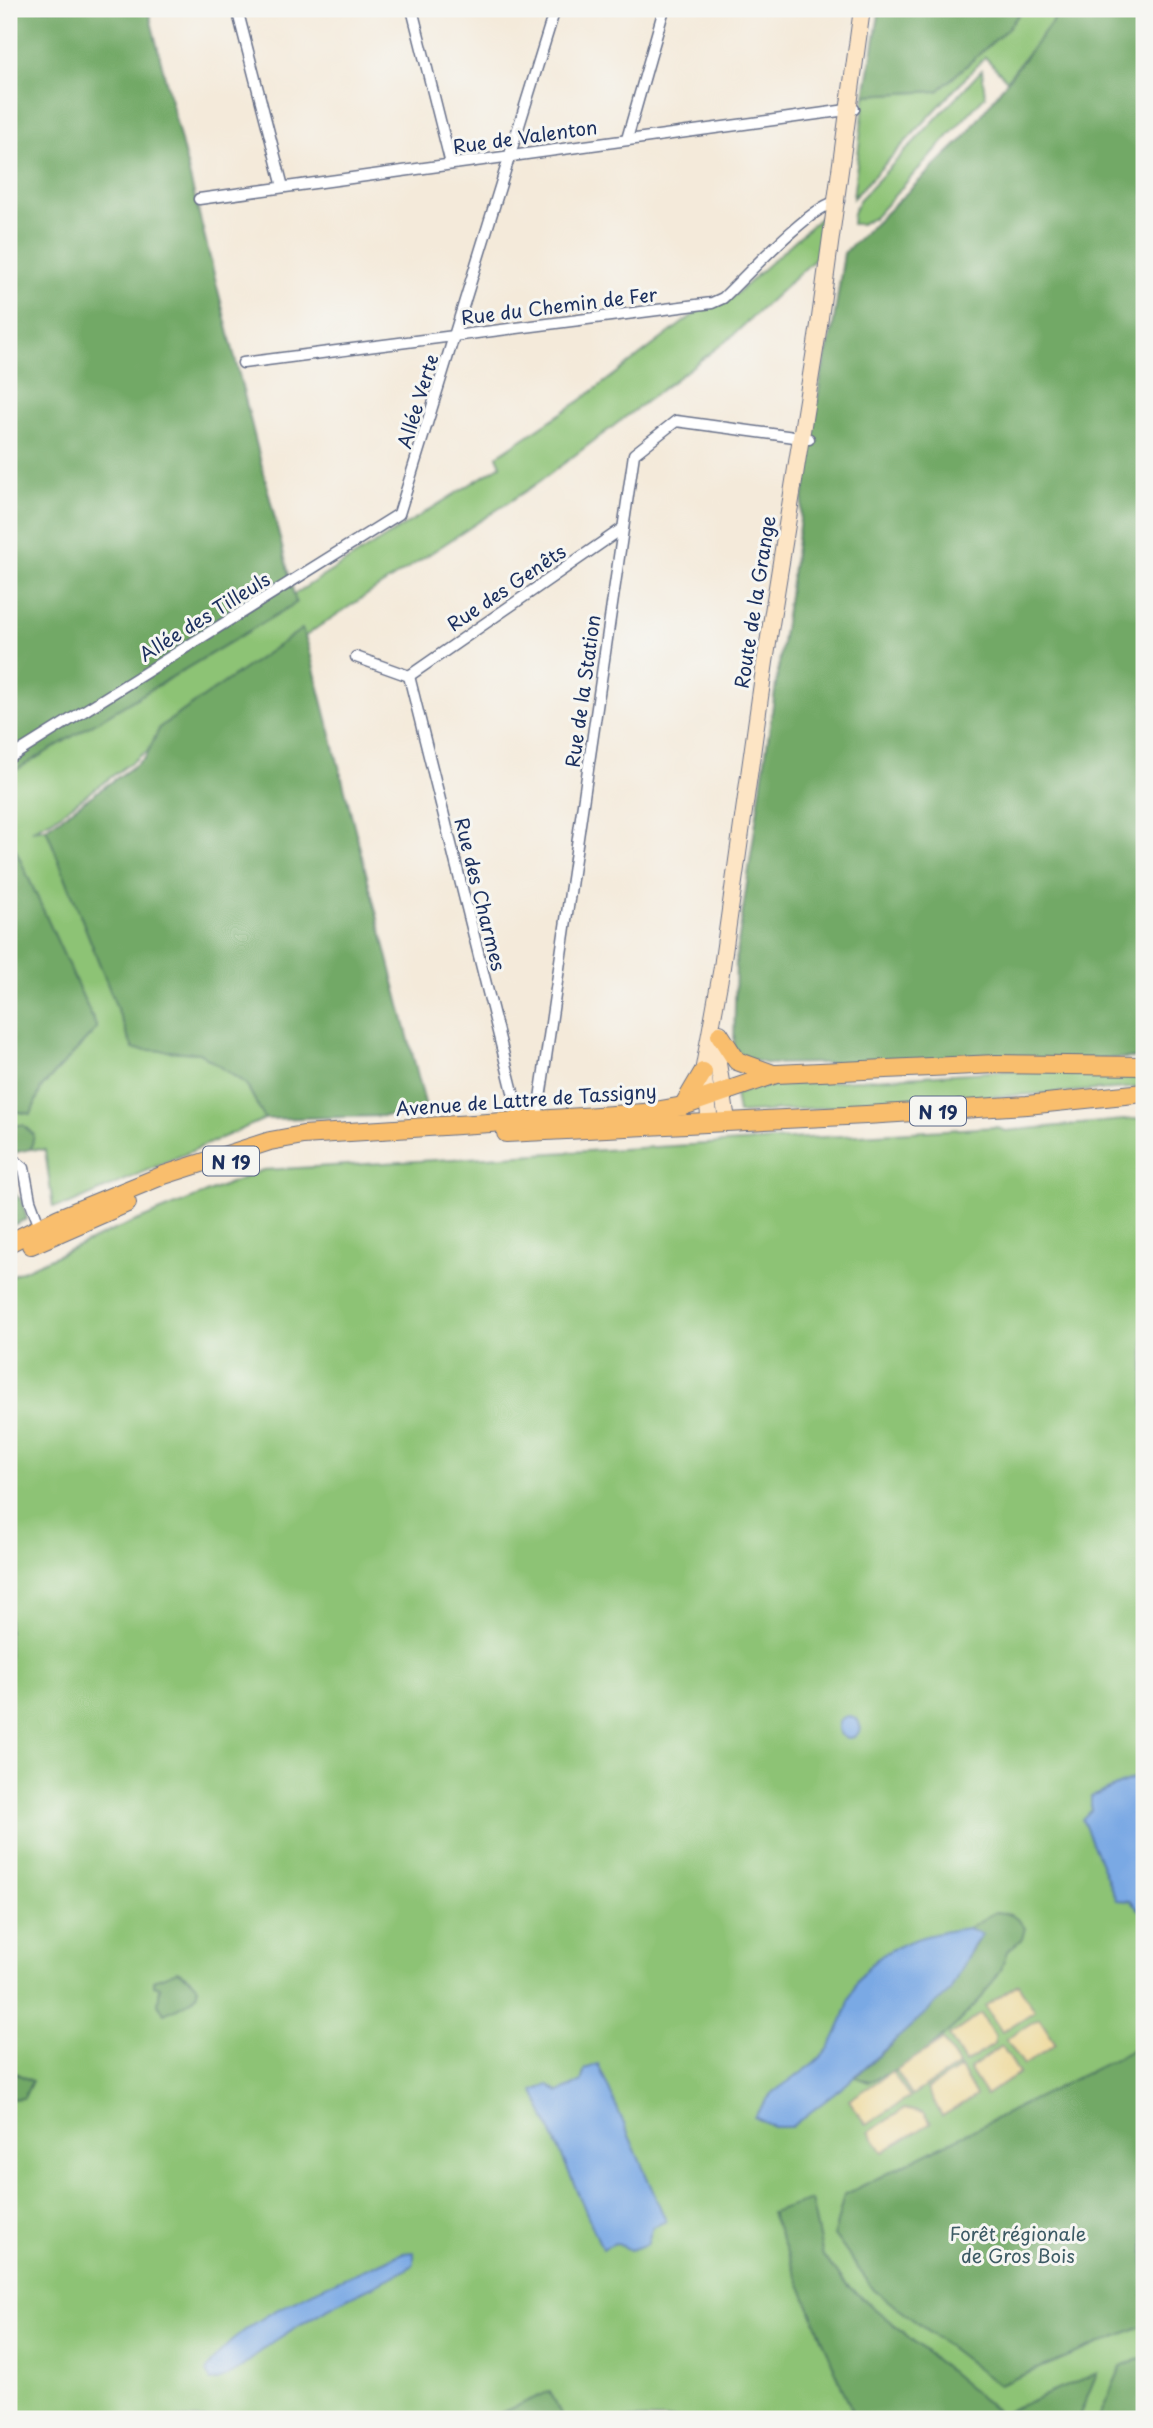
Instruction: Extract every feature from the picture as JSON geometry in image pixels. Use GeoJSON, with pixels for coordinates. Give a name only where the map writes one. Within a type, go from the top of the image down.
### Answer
{"type":"FeatureCollection","features":[{"type":"Feature","properties":{"kind":"main road"},"geometry":{"type":"LineString","coordinates":[[852,110],[862,9]]}},
{"type":"Feature","properties":{"kind":"main road"},"geometry":{"type":"LineString","coordinates":[[852,110],[870,9]]}},
{"type":"Feature","properties":{"kind":"main road","name":"Route de la Grange"},"geometry":{"type":"LineString","coordinates":[[714,1094],[703,1072],[714,1034],[776,640],[852,110]]}},
{"type":"Feature","properties":{"kind":"main road"},"geometry":{"type":"LineString","coordinates":[[714,1034],[737,1062],[776,1074]]}},
{"type":"Feature","properties":{"kind":"main road","name":"Route de la Grange"},"geometry":{"type":"LineString","coordinates":[[714,1034],[717,1052],[714,1094]]}},
{"type":"Feature","properties":{"kind":"main road","name":"Avenue de Lattre de Tassigny"},"geometry":{"type":"LineString","coordinates":[[9,1244],[43,1233],[164,1175],[270,1141],[303,1135],[644,1113],[683,1106],[776,1074],[996,1064],[1144,1066]]}},
{"type":"Feature","properties":{"kind":"main road"},"geometry":{"type":"LineString","coordinates":[[683,1106],[703,1072]]}},
{"type":"Feature","properties":{"kind":"main road","name":"N 19"},"geometry":{"type":"LineString","coordinates":[[9,1255],[43,1233],[187,1177],[242,1157],[287,1147],[1027,1105],[1144,1093]]}},
{"type":"Feature","properties":{"kind":"main road"},"geometry":{"type":"LineString","coordinates":[[714,1094],[719,1121]]}},
{"type":"Feature","properties":{"kind":"street"},"geometry":{"type":"LineString","coordinates":[[237,9],[283,187]]}},
{"type":"Feature","properties":{"kind":"street"},"geometry":{"type":"LineString","coordinates":[[412,9],[451,164]]}},
{"type":"Feature","properties":{"kind":"street","name":"Allée Verte"},"geometry":{"type":"LineString","coordinates":[[407,495],[555,9]]}},
{"type":"Feature","properties":{"kind":"street"},"geometry":{"type":"LineString","coordinates":[[627,139],[664,9]]}},
{"type":"Feature","properties":{"kind":"street","name":"Rue de Valenton"},"geometry":{"type":"LineString","coordinates":[[199,199],[852,110]]}},
{"type":"Feature","properties":{"kind":"street","name":"Rue du Chemin de Fer"},"geometry":{"type":"LineString","coordinates":[[243,363],[712,303],[723,298],[809,216],[828,202],[839,201]]}},
{"type":"Feature","properties":{"kind":"street","name":"Rue de la Station"},"geometry":{"type":"LineString","coordinates":[[528,1119],[634,454],[676,421],[805,438]]}},
{"type":"Feature","properties":{"kind":"street","name":"Allée des Tilleuls"},"geometry":{"type":"LineString","coordinates":[[9,758],[395,519],[407,495]]}},
{"type":"Feature","properties":{"kind":"street","name":"Rue des Genêts"},"geometry":{"type":"LineString","coordinates":[[409,676],[623,528]]}},
{"type":"Feature","properties":{"kind":"street"},"geometry":{"type":"LineString","coordinates":[[356,657],[409,676]]}},
{"type":"Feature","properties":{"kind":"street","name":"Rue des Charmes"},"geometry":{"type":"LineString","coordinates":[[409,676],[528,1119]]}},
{"type":"Feature","properties":{"kind":"street"},"geometry":{"type":"LineString","coordinates":[[9,1156],[24,1168],[30,1200],[43,1233]]}},
{"type":"Feature","properties":{"kind":"green space"},"geometry":{"type":"Polygon","coordinates":[[[9,9],[148,9],[296,603],[16,770],[9,754],[9,9]]]}},
{"type":"Feature","properties":{"kind":"green space"},"geometry":{"type":"Polygon","coordinates":[[[880,9],[1023,9],[1007,29],[938,91],[865,95],[880,9]]]}},
{"type":"Feature","properties":{"kind":"green space"},"geometry":{"type":"Polygon","coordinates":[[[1023,9],[1062,9],[1007,80],[985,57],[853,198],[865,95],[938,91],[1007,29],[1023,9]]]}},
{"type":"Feature","properties":{"kind":"green space"},"geometry":{"type":"Polygon","coordinates":[[[1062,9],[1144,9],[1144,1058],[769,1064],[744,1058],[734,1048],[736,958],[821,376],[833,327],[844,253],[963,139],[1062,9]]]}},
{"type":"Feature","properties":{"kind":"green space"},"geometry":{"type":"Polygon","coordinates":[[[982,70],[985,96],[874,218],[861,224],[852,224],[853,213],[859,200],[982,70]]]}},
{"type":"Feature","properties":{"kind":"green space"},"geometry":{"type":"Polygon","coordinates":[[[823,215],[831,215],[824,254],[815,259],[730,338],[538,483],[318,627],[52,820],[31,830],[46,828],[133,1048],[199,1053],[246,1084],[265,1119],[68,1205],[53,1207],[45,1150],[31,1149],[33,1135],[23,1125],[9,1125],[9,1110],[31,1114],[41,1088],[97,1028],[9,841],[9,754],[16,768],[501,465],[497,456],[581,400],[701,309],[727,302],[823,215]]]}},
{"type":"Feature","properties":{"kind":"green space"},"geometry":{"type":"Polygon","coordinates":[[[302,629],[428,1115],[265,1119],[246,1084],[199,1053],[133,1049],[46,828],[145,758],[160,727],[302,629]]]}},
{"type":"Feature","properties":{"kind":"green space"},"geometry":{"type":"Polygon","coordinates":[[[9,835],[97,1028],[41,1088],[31,1114],[9,1110],[9,835]]]}},
{"type":"Feature","properties":{"kind":"green space"},"geometry":{"type":"Polygon","coordinates":[[[1018,1070],[1144,1074],[1144,1087],[738,1113],[735,1094],[762,1086],[1018,1070]]]}},
{"type":"Feature","properties":{"kind":"green space"},"geometry":{"type":"Polygon","coordinates":[[[1144,1118],[1144,2419],[9,2419],[9,1277],[114,1230],[263,1170],[996,1127],[1005,1131],[1144,1118]]]}},
{"type":"Feature","properties":{"kind":"green space"},"geometry":{"type":"Polygon","coordinates":[[[9,1125],[23,1125],[34,1135],[31,1149],[17,1152],[10,1159],[9,1165],[9,1125]]]}},
{"type":"Feature","properties":{"kind":"green space"},"geometry":{"type":"Polygon","coordinates":[[[9,1172],[16,1176],[13,1192],[22,1201],[27,1219],[9,1227],[9,1172]]]}},
{"type":"Feature","properties":{"kind":"green space"},"geometry":{"type":"Polygon","coordinates":[[[995,1912],[1012,1916],[1025,1928],[1022,1939],[1007,1951],[1001,1970],[982,1997],[957,2024],[912,2064],[868,2082],[855,2077],[891,2045],[962,1965],[982,1934],[968,1928],[995,1912]]]}},
{"type":"Feature","properties":{"kind":"green space"},"geometry":{"type":"Polygon","coordinates":[[[177,1971],[196,1985],[197,1991],[195,1997],[164,2014],[158,2004],[160,1987],[154,1985],[154,1980],[177,1971]]]}},
{"type":"Feature","properties":{"kind":"green space","name":"Forêt régionale de Gros Bois"},"geometry":{"type":"Polygon","coordinates":[[[1144,2044],[1144,2325],[999,2385],[874,2290],[834,2235],[844,2195],[1144,2044]]]}},
{"type":"Feature","properties":{"kind":"green space"},"geometry":{"type":"Polygon","coordinates":[[[9,2070],[32,2081],[24,2098],[9,2099],[9,2070]]]}},
{"type":"Feature","properties":{"kind":"green space"},"geometry":{"type":"Polygon","coordinates":[[[811,2200],[823,2256],[848,2286],[1000,2414],[1097,2373],[1078,2419],[855,2419],[771,2213],[811,2200]]]}},
{"type":"Feature","properties":{"kind":"green space"},"geometry":{"type":"Polygon","coordinates":[[[1144,2357],[1144,2419],[1098,2419],[1121,2367],[1144,2357]]]}},
{"type":"Feature","properties":{"kind":"green space"},"geometry":{"type":"Polygon","coordinates":[[[550,2391],[563,2419],[487,2419],[550,2391]]]}},
{"type":"Feature","properties":{"kind":"sand"},"geometry":{"type":"Polygon","coordinates":[[[1018,1984],[1035,2011],[1002,2032],[985,2006],[1018,1984]]]}},
{"type":"Feature","properties":{"kind":"sand"},"geometry":{"type":"Polygon","coordinates":[[[981,2014],[995,2036],[995,2044],[965,2063],[949,2036],[981,2014]]]}},
{"type":"Feature","properties":{"kind":"sand"},"geometry":{"type":"Polygon","coordinates":[[[1039,2018],[1056,2044],[1024,2065],[1006,2039],[1039,2018]]]}},
{"type":"Feature","properties":{"kind":"sand"},"geometry":{"type":"Polygon","coordinates":[[[943,2040],[959,2065],[912,2095],[896,2070],[943,2040]]]}},
{"type":"Feature","properties":{"kind":"sand"},"geometry":{"type":"Polygon","coordinates":[[[1002,2046],[1019,2073],[986,2095],[969,2069],[1002,2046]]]}},
{"type":"Feature","properties":{"kind":"sand"},"geometry":{"type":"Polygon","coordinates":[[[960,2068],[976,2096],[942,2116],[927,2089],[960,2068]]]}},
{"type":"Feature","properties":{"kind":"sand"},"geometry":{"type":"Polygon","coordinates":[[[892,2072],[910,2097],[866,2125],[849,2100],[892,2072]]]}},
{"type":"Feature","properties":{"kind":"sand"},"geometry":{"type":"Polygon","coordinates":[[[904,2109],[923,2113],[931,2123],[883,2152],[869,2132],[904,2109]]]}},
{"type":"Feature","properties":{"kind":"water"},"geometry":{"type":"Polygon","coordinates":[[[849,1716],[857,1719],[860,1727],[857,1735],[849,1738],[841,1735],[838,1727],[841,1719],[849,1716]]]}},
{"type":"Feature","properties":{"kind":"water"},"geometry":{"type":"Polygon","coordinates":[[[1144,1774],[1144,1908],[1140,1911],[1130,1901],[1116,1900],[1082,1819],[1091,1810],[1091,1797],[1144,1774]]]}},
{"type":"Feature","properties":{"kind":"water"},"geometry":{"type":"Polygon","coordinates":[[[968,1928],[982,1934],[971,1948],[950,1991],[843,2087],[791,2127],[774,2127],[754,2117],[774,2092],[810,2067],[829,2048],[856,1984],[876,1960],[904,1943],[936,1933],[968,1928]]]}},
{"type":"Feature","properties":{"kind":"water"},"geometry":{"type":"Polygon","coordinates":[[[598,2064],[666,2221],[653,2227],[647,2244],[631,2250],[615,2243],[602,2249],[534,2091],[548,2085],[559,2092],[581,2082],[585,2069],[598,2064]]]}},
{"type":"Feature","properties":{"kind":"water"},"geometry":{"type":"Polygon","coordinates":[[[414,2252],[414,2264],[405,2270],[311,2318],[273,2342],[236,2371],[211,2381],[206,2372],[221,2351],[242,2332],[267,2316],[323,2287],[403,2253],[414,2252]]]}}]}
